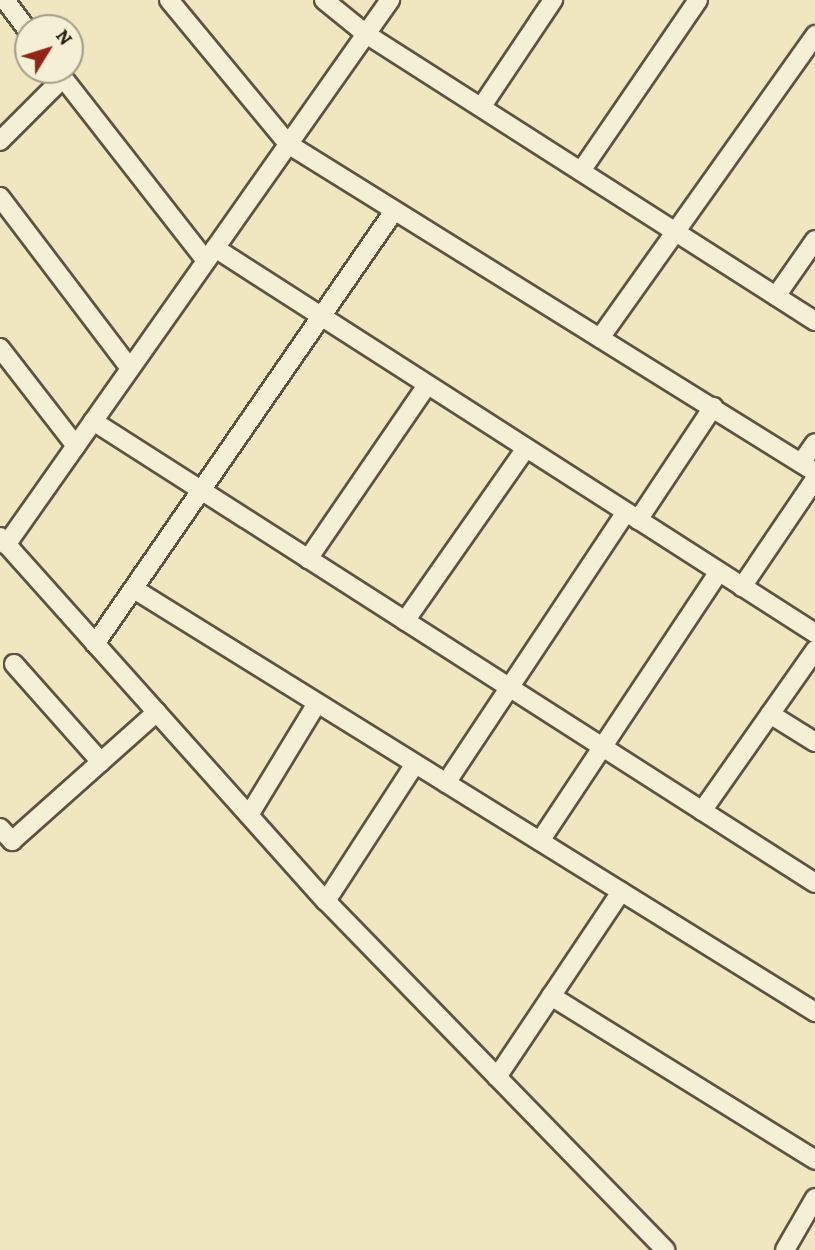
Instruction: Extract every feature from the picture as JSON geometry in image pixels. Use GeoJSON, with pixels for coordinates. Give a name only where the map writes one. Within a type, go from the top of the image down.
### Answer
{"type":"FeatureCollection","features":[{"type":"Feature","properties":{"kind":"street"},"geometry":{"type":"LineString","coordinates":[[169,0],[288,144],[808,468],[815,443]]}},
{"type":"Feature","properties":{"kind":"street"},"geometry":{"type":"LineString","coordinates":[[324,0],[366,34],[815,321]]}},
{"type":"Feature","properties":{"kind":"street"},"geometry":{"type":"LineString","coordinates":[[390,0],[76,446],[3,541],[326,901],[665,1250]]}},
{"type":"Feature","properties":{"kind":"street"},"geometry":{"type":"LineString","coordinates":[[482,106],[553,0]]}},
{"type":"Feature","properties":{"kind":"street"},"geometry":{"type":"LineString","coordinates":[[581,171],[698,0]]}},
{"type":"Feature","properties":{"kind":"street"},"geometry":{"type":"LineString","coordinates":[[600,338],[815,34]]}},
{"type":"Feature","properties":{"kind":"street"},"geometry":{"type":"LineString","coordinates":[[0,141],[51,84]]}},
{"type":"Feature","properties":{"kind":"street"},"geometry":{"type":"LineString","coordinates":[[68,84],[211,255],[321,316],[815,633]]}},
{"type":"Feature","properties":{"kind":"street"},"geometry":{"type":"LineString","coordinates":[[0,197],[131,368]]}},
{"type":"Feature","properties":{"kind":"street"},"geometry":{"type":"LineString","coordinates":[[95,644],[394,211]]}},
{"type":"Feature","properties":{"kind":"street"},"geometry":{"type":"LineString","coordinates":[[776,296],[815,240]]}},
{"type":"Feature","properties":{"kind":"street"},"geometry":{"type":"LineString","coordinates":[[0,348],[76,446]]}},
{"type":"Feature","properties":{"kind":"street"},"geometry":{"type":"LineString","coordinates":[[308,558],[427,385]]}},
{"type":"Feature","properties":{"kind":"street"},"geometry":{"type":"LineString","coordinates":[[446,783],[510,687],[713,408]]}},
{"type":"Feature","properties":{"kind":"street"},"geometry":{"type":"LineString","coordinates":[[93,421],[815,883]]}},
{"type":"Feature","properties":{"kind":"street"},"geometry":{"type":"LineString","coordinates":[[405,621],[526,448]]}},
{"type":"Feature","properties":{"kind":"street"},"geometry":{"type":"LineString","coordinates":[[743,587],[815,479]]}},
{"type":"Feature","properties":{"kind":"street"},"geometry":{"type":"LineString","coordinates":[[540,841],[719,572]]}},
{"type":"Feature","properties":{"kind":"street"},"geometry":{"type":"LineString","coordinates":[[134,589],[815,1012]]}},
{"type":"Feature","properties":{"kind":"street"},"geometry":{"type":"LineString","coordinates":[[702,811],[815,650]]}},
{"type":"Feature","properties":{"kind":"street"},"geometry":{"type":"LineString","coordinates":[[14,664],[101,762]]}},
{"type":"Feature","properties":{"kind":"street"},"geometry":{"type":"LineString","coordinates":[[249,814],[317,703]]}},
{"type":"Feature","properties":{"kind":"street"},"geometry":{"type":"LineString","coordinates":[[0,828],[12,841],[157,712]]}},
{"type":"Feature","properties":{"kind":"street"},"geometry":{"type":"LineString","coordinates":[[770,714],[815,742]]}},
{"type":"Feature","properties":{"kind":"street"},"geometry":{"type":"LineString","coordinates":[[326,901],[415,764]]}},
{"type":"Feature","properties":{"kind":"street"},"geometry":{"type":"LineString","coordinates":[[497,1077],[621,892]]}},
{"type":"Feature","properties":{"kind":"street"},"geometry":{"type":"LineString","coordinates":[[551,996],[815,1160]]}},
{"type":"Feature","properties":{"kind":"street"},"geometry":{"type":"LineString","coordinates":[[789,1249],[815,1198]]}}]}
